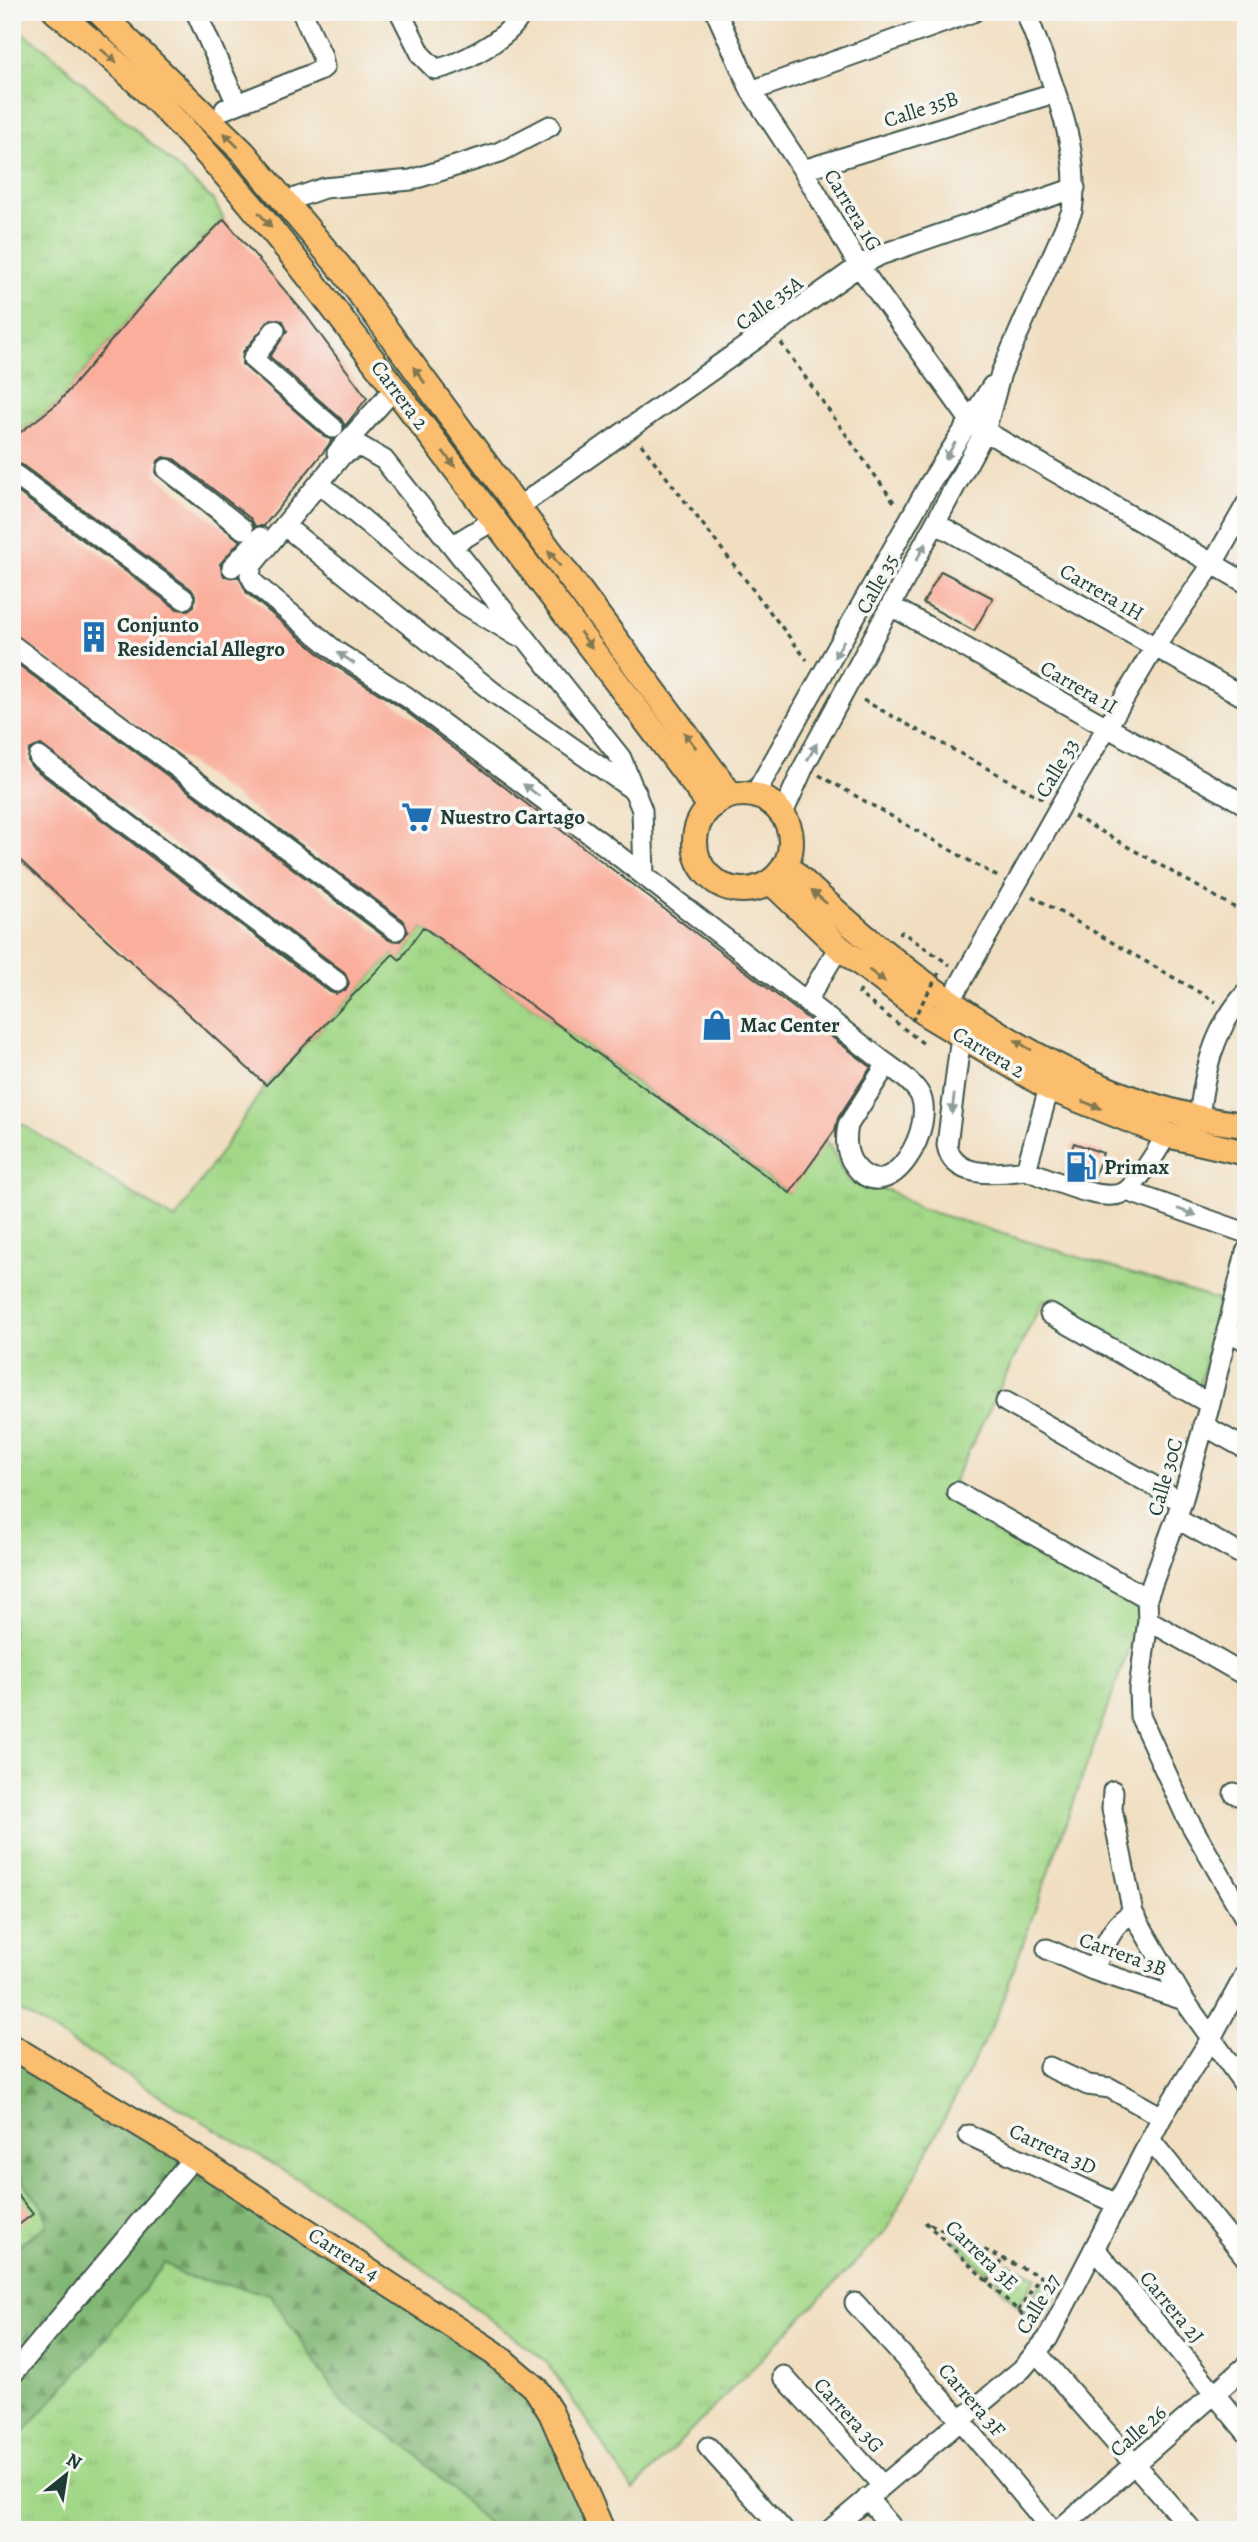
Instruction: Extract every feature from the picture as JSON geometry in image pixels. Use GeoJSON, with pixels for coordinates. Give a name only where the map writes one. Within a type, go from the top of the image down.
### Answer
{"type":"FeatureCollection","features":[{"type":"Feature","properties":{"kind":"main road","name":"Carrera 2"},"geometry":{"type":"LineString","coordinates":[[56,12],[117,62],[223,170],[317,283],[494,520],[732,799]]}},
{"type":"Feature","properties":{"kind":"main road","name":"Carrera 2"},"geometry":{"type":"LineString","coordinates":[[99,12],[243,152],[343,271],[732,799]]}},
{"type":"Feature","properties":{"kind":"main road"},"geometry":{"type":"LineString","coordinates":[[732,799],[770,802],[785,809],[792,838],[792,852],[785,865],[757,889],[742,891],[713,881],[703,870],[694,841],[697,826],[732,799]]}},
{"type":"Feature","properties":{"kind":"main road","name":"Carrera 2"},"geometry":{"type":"LineString","coordinates":[[785,865],[886,954],[1045,1059],[1136,1102],[1199,1119],[1246,1125]]}},
{"type":"Feature","properties":{"kind":"main road","name":"Carrera 2"},"geometry":{"type":"LineString","coordinates":[[785,865],[839,947],[929,1016],[961,1036],[1049,1088],[1167,1135],[1246,1153]]}},
{"type":"Feature","properties":{"kind":"main road","name":"Carrera 4"},"geometry":{"type":"LineString","coordinates":[[12,2047],[194,2157],[495,2353],[536,2389],[551,2413],[603,2530]]}},
{"type":"Feature","properties":{"kind":"street"},"geometry":{"type":"LineString","coordinates":[[196,12],[231,107],[319,71],[324,65],[302,12]]}},
{"type":"Feature","properties":{"kind":"street"},"geometry":{"type":"LineString","coordinates":[[400,12],[422,56],[435,69],[452,64],[503,37],[515,27],[521,12]]}},
{"type":"Feature","properties":{"kind":"street","name":"Carrera 1G"},"geometry":{"type":"LineString","coordinates":[[716,12],[751,91],[803,170],[859,266],[935,376],[977,425]]}},
{"type":"Feature","properties":{"kind":"street"},"geometry":{"type":"LineString","coordinates":[[751,91],[973,12]]}},
{"type":"Feature","properties":{"kind":"street"},"geometry":{"type":"LineString","coordinates":[[1027,12],[1054,93],[1075,188]]}},
{"type":"Feature","properties":{"kind":"street","name":"Calle 35B"},"geometry":{"type":"LineString","coordinates":[[803,170],[1054,93]]}},
{"type":"Feature","properties":{"kind":"street"},"geometry":{"type":"LineString","coordinates":[[285,202],[324,188],[411,180],[500,152],[550,126]]}},
{"type":"Feature","properties":{"kind":"street","name":"Calle 35A"},"geometry":{"type":"LineString","coordinates":[[517,508],[859,266],[880,255],[1075,188]]}},
{"type":"Feature","properties":{"kind":"street","name":"Calle 35"},"geometry":{"type":"LineString","coordinates":[[785,809],[804,766],[937,524],[977,425],[1062,235],[1075,188]]}},
{"type":"Feature","properties":{"kind":"street"},"geometry":{"type":"LineString","coordinates":[[275,330],[253,359],[333,428]]}},
{"type":"Feature","properties":{"kind":"street"},"geometry":{"type":"LineString","coordinates":[[232,566],[395,388]]}},
{"type":"Feature","properties":{"kind":"street"},"geometry":{"type":"LineString","coordinates":[[977,425],[1246,583]]}},
{"type":"Feature","properties":{"kind":"street","name":"Calle 35"},"geometry":{"type":"LineString","coordinates":[[732,799],[822,679],[908,522],[977,425]]}},
{"type":"Feature","properties":{"kind":"street"},"geometry":{"type":"LineString","coordinates":[[644,875],[642,810],[638,793],[621,758],[606,736],[526,641],[384,460],[360,446],[351,448],[252,565],[250,575],[255,584],[337,652],[407,697],[644,875],[887,1064],[919,1094],[924,1113],[902,1166],[876,1180],[866,1177],[850,1160],[846,1133],[887,1064]]}},
{"type":"Feature","properties":{"kind":"street"},"geometry":{"type":"LineString","coordinates":[[167,469],[243,529]]}},
{"type":"Feature","properties":{"kind":"street"},"geometry":{"type":"LineString","coordinates":[[15,475],[184,599]]}},
{"type":"Feature","properties":{"kind":"street"},"geometry":{"type":"LineString","coordinates":[[319,483],[464,604],[526,641]]}},
{"type":"Feature","properties":{"kind":"street","name":"Calle 33"},"geometry":{"type":"LineString","coordinates":[[953,996],[1154,648],[1212,565],[1246,505]]}},
{"type":"Feature","properties":{"kind":"street"},"geometry":{"type":"LineString","coordinates":[[453,545],[494,520]]}},
{"type":"Feature","properties":{"kind":"street","name":"Carrera 1H"},"geometry":{"type":"LineString","coordinates":[[937,524],[1246,698]]}},
{"type":"Feature","properties":{"kind":"street"},"geometry":{"type":"LineString","coordinates":[[286,527],[493,692],[638,793]]}},
{"type":"Feature","properties":{"kind":"street","name":"Carrera 1I"},"geometry":{"type":"LineString","coordinates":[[891,606],[1246,805]]}},
{"type":"Feature","properties":{"kind":"street"},"geometry":{"type":"LineString","coordinates":[[12,645],[396,930]]}},
{"type":"Feature","properties":{"kind":"street"},"geometry":{"type":"LineString","coordinates":[[39,757],[337,982]]}},
{"type":"Feature","properties":{"kind":"street"},"geometry":{"type":"LineString","coordinates":[[806,1002],[839,947]]}},
{"type":"Feature","properties":{"kind":"street"},"geometry":{"type":"LineString","coordinates":[[1199,1119],[1205,1070],[1217,1036],[1230,1010],[1246,993]]}},
{"type":"Feature","properties":{"kind":"street"},"geometry":{"type":"LineString","coordinates":[[961,1036],[947,1145],[949,1154],[959,1164],[983,1174],[1026,1170],[1097,1195],[1113,1196],[1127,1191],[1167,1135]]}},
{"type":"Feature","properties":{"kind":"street"},"geometry":{"type":"LineString","coordinates":[[1026,1170],[1049,1088]]}},
{"type":"Feature","properties":{"kind":"street"},"geometry":{"type":"LineString","coordinates":[[1127,1191],[1246,1233]]}},
{"type":"Feature","properties":{"kind":"street","name":"Calle 30C"},"geometry":{"type":"LineString","coordinates":[[1246,1252],[1210,1404],[1180,1510],[1147,1598],[1148,1620],[1139,1689],[1140,1716],[1186,1816],[1246,1920]]}},
{"type":"Feature","properties":{"kind":"street"},"geometry":{"type":"LineString","coordinates":[[1050,1314],[1210,1404]]}},
{"type":"Feature","properties":{"kind":"street"},"geometry":{"type":"LineString","coordinates":[[1227,1330],[1246,1341]]}},
{"type":"Feature","properties":{"kind":"street"},"geometry":{"type":"LineString","coordinates":[[1006,1402],[1180,1510],[1246,1557]]}},
{"type":"Feature","properties":{"kind":"street"},"geometry":{"type":"LineString","coordinates":[[1203,1425],[1246,1449]]}},
{"type":"Feature","properties":{"kind":"street"},"geometry":{"type":"LineString","coordinates":[[957,1492],[1147,1598]]}},
{"type":"Feature","properties":{"kind":"street"},"geometry":{"type":"LineString","coordinates":[[1148,1620],[1246,1676]]}},
{"type":"Feature","properties":{"kind":"street"},"geometry":{"type":"LineString","coordinates":[[1114,1791],[1112,1809],[1133,1913],[1184,2000],[1246,2087]]}},
{"type":"Feature","properties":{"kind":"street"},"geometry":{"type":"LineString","coordinates":[[1093,1970],[1117,1926],[1124,1917],[1133,1913]]}},
{"type":"Feature","properties":{"kind":"street","name":"Carrera 3B"},"geometry":{"type":"LineString","coordinates":[[1047,1949],[1093,1970],[1184,2000]]}},
{"type":"Feature","properties":{"kind":"street","name":"Calle 27"},"geometry":{"type":"LineString","coordinates":[[830,2530],[1022,2369],[1042,2345],[1073,2292],[1162,2116],[1210,2039],[1246,1973]]}},
{"type":"Feature","properties":{"kind":"street"},"geometry":{"type":"LineString","coordinates":[[1049,2067],[1088,2085],[1110,2088],[1162,2116]]}},
{"type":"Feature","properties":{"kind":"street","name":"Carrera 3D"},"geometry":{"type":"LineString","coordinates":[[969,2135],[1117,2204]]}},
{"type":"Feature","properties":{"kind":"street"},"geometry":{"type":"LineString","coordinates":[[1151,2141],[1246,2258]]}},
{"type":"Feature","properties":{"kind":"street"},"geometry":{"type":"LineString","coordinates":[[12,2375],[194,2157]]}},
{"type":"Feature","properties":{"kind":"street","name":"Carrera 2J"},"geometry":{"type":"LineString","coordinates":[[1095,2249],[1246,2432]]}},
{"type":"Feature","properties":{"kind":"street","name":"Carrera 3F"},"geometry":{"type":"LineString","coordinates":[[855,2303],[960,2419],[1052,2530]]}},
{"type":"Feature","properties":{"kind":"street"},"geometry":{"type":"LineString","coordinates":[[1042,2345],[1134,2465],[1192,2530]]}},
{"type":"Feature","properties":{"kind":"street","name":"Calle 26"},"geometry":{"type":"LineString","coordinates":[[1059,2530],[1246,2366]]}},
{"type":"Feature","properties":{"kind":"street","name":"Carrera 3G"},"geometry":{"type":"LineString","coordinates":[[783,2376],[875,2492],[894,2530]]}},
{"type":"Feature","properties":{"kind":"street"},"geometry":{"type":"LineString","coordinates":[[708,2447],[783,2530]]}},
{"type":"Feature","properties":{"kind":"path"},"geometry":{"type":"LineString","coordinates":[[771,330],[908,522]]}},
{"type":"Feature","properties":{"kind":"path"},"geometry":{"type":"LineString","coordinates":[[629,429],[822,679]]}},
{"type":"Feature","properties":{"kind":"path"},"geometry":{"type":"LineString","coordinates":[[785,809],[785,865]]}},
{"type":"Feature","properties":{"kind":"path"},"geometry":{"type":"LineString","coordinates":[[912,1021],[937,975],[953,996]]}},
{"type":"Feature","properties":{"kind":"path","name":"Carrera 3E"},"geometry":{"type":"LineString","coordinates":[[1003,2258],[925,2222],[1018,2311],[1042,2345]]}},
{"type":"Feature","properties":{"kind":"path"},"geometry":{"type":"LineString","coordinates":[[987,2282],[1003,2258],[1073,2292]]}},
{"type":"Feature","properties":{"kind":"path"},"geometry":{"type":"LineString","coordinates":[[1018,2311],[1040,2276]]}},
{"type":"Feature","properties":{"kind":"green space"},"geometry":{"type":"Polygon","coordinates":[[[12,25],[47,50],[213,200],[224,219],[152,293],[58,403],[12,439],[12,25]]]}},
{"type":"Feature","properties":{"kind":"green space"},"geometry":{"type":"Polygon","coordinates":[[[423,927],[789,1193],[827,1140],[848,1181],[890,1191],[919,1208],[1218,1300],[1199,1390],[1043,1300],[947,1495],[1142,1611],[997,2016],[887,2230],[633,2490],[547,2362],[331,2199],[12,2006],[12,1118],[175,1220],[266,1085],[393,954],[401,959],[423,927]]]}},
{"type":"Feature","properties":{"kind":"green space"},"geometry":{"type":"Polygon","coordinates":[[[12,2047],[335,2248],[551,2413],[602,2530],[494,2530],[413,2451],[343,2404],[270,2294],[183,2276],[165,2262],[98,2349],[12,2445],[12,2250],[47,2225],[44,2209],[12,2167],[12,2047]]]}},
{"type":"Feature","properties":{"kind":"green space"},"geometry":{"type":"Polygon","coordinates":[[[12,2050],[601,2530],[12,2530],[12,2050]]]}},
{"type":"Feature","properties":{"kind":"green space"},"geometry":{"type":"Polygon","coordinates":[[[951,2238],[994,2257],[986,2273],[951,2238]]]}},
{"type":"Feature","properties":{"kind":"green space"},"geometry":{"type":"Polygon","coordinates":[[[1008,2263],[1036,2277],[1018,2306],[995,2282],[1008,2263]]]}},
{"type":"Feature","properties":{"kind":"green space"},"geometry":{"type":"Polygon","coordinates":[[[1043,2280],[1061,2290],[1040,2323],[1024,2311],[1043,2280]]]}},
{"type":"Feature","properties":{"kind":"building"},"geometry":{"type":"Polygon","coordinates":[[[224,219],[305,314],[367,398],[345,426],[341,419],[270,357],[287,331],[283,321],[271,319],[243,352],[242,364],[325,437],[332,440],[264,526],[255,526],[251,519],[174,459],[163,457],[158,461],[156,474],[240,541],[220,564],[224,576],[239,577],[247,593],[329,662],[400,707],[871,1067],[838,1118],[835,1130],[790,1193],[423,927],[400,960],[393,954],[266,1085],[12,853],[12,660],[389,940],[400,941],[408,932],[403,920],[12,633],[12,488],[177,609],[188,610],[194,606],[195,595],[191,589],[22,465],[12,463],[12,439],[58,403],[152,293],[224,219]],[[41,745],[29,750],[28,761],[32,767],[330,992],[336,994],[346,990],[349,983],[344,972],[41,745]]]}},
{"type":"Feature","properties":{"kind":"building"},"geometry":{"type":"Polygon","coordinates":[[[941,571],[993,598],[974,631],[923,603],[941,571]]]}},
{"type":"Feature","properties":{"kind":"building"},"geometry":{"type":"Polygon","coordinates":[[[1074,1143],[1103,1153],[1093,1180],[1064,1171],[1074,1143]]]}},
{"type":"Feature","properties":{"kind":"building"},"geometry":{"type":"Polygon","coordinates":[[[12,2188],[33,2214],[12,2230],[12,2188]]]}},
{"type":"Feature","properties":{"kind":"place","name":"Conjunto Residencial Allegro"},"geometry":{"type":"Point","coordinates":[94,637]}},
{"type":"Feature","properties":{"kind":"place","name":"Nuestro Cartago"},"geometry":{"type":"Point","coordinates":[417,817]}},
{"type":"Feature","properties":{"kind":"place","name":"Mac Center"},"geometry":{"type":"Point","coordinates":[717,1025]}},
{"type":"Feature","properties":{"kind":"place","name":"Primax"},"geometry":{"type":"Point","coordinates":[1081,1167]}}]}
